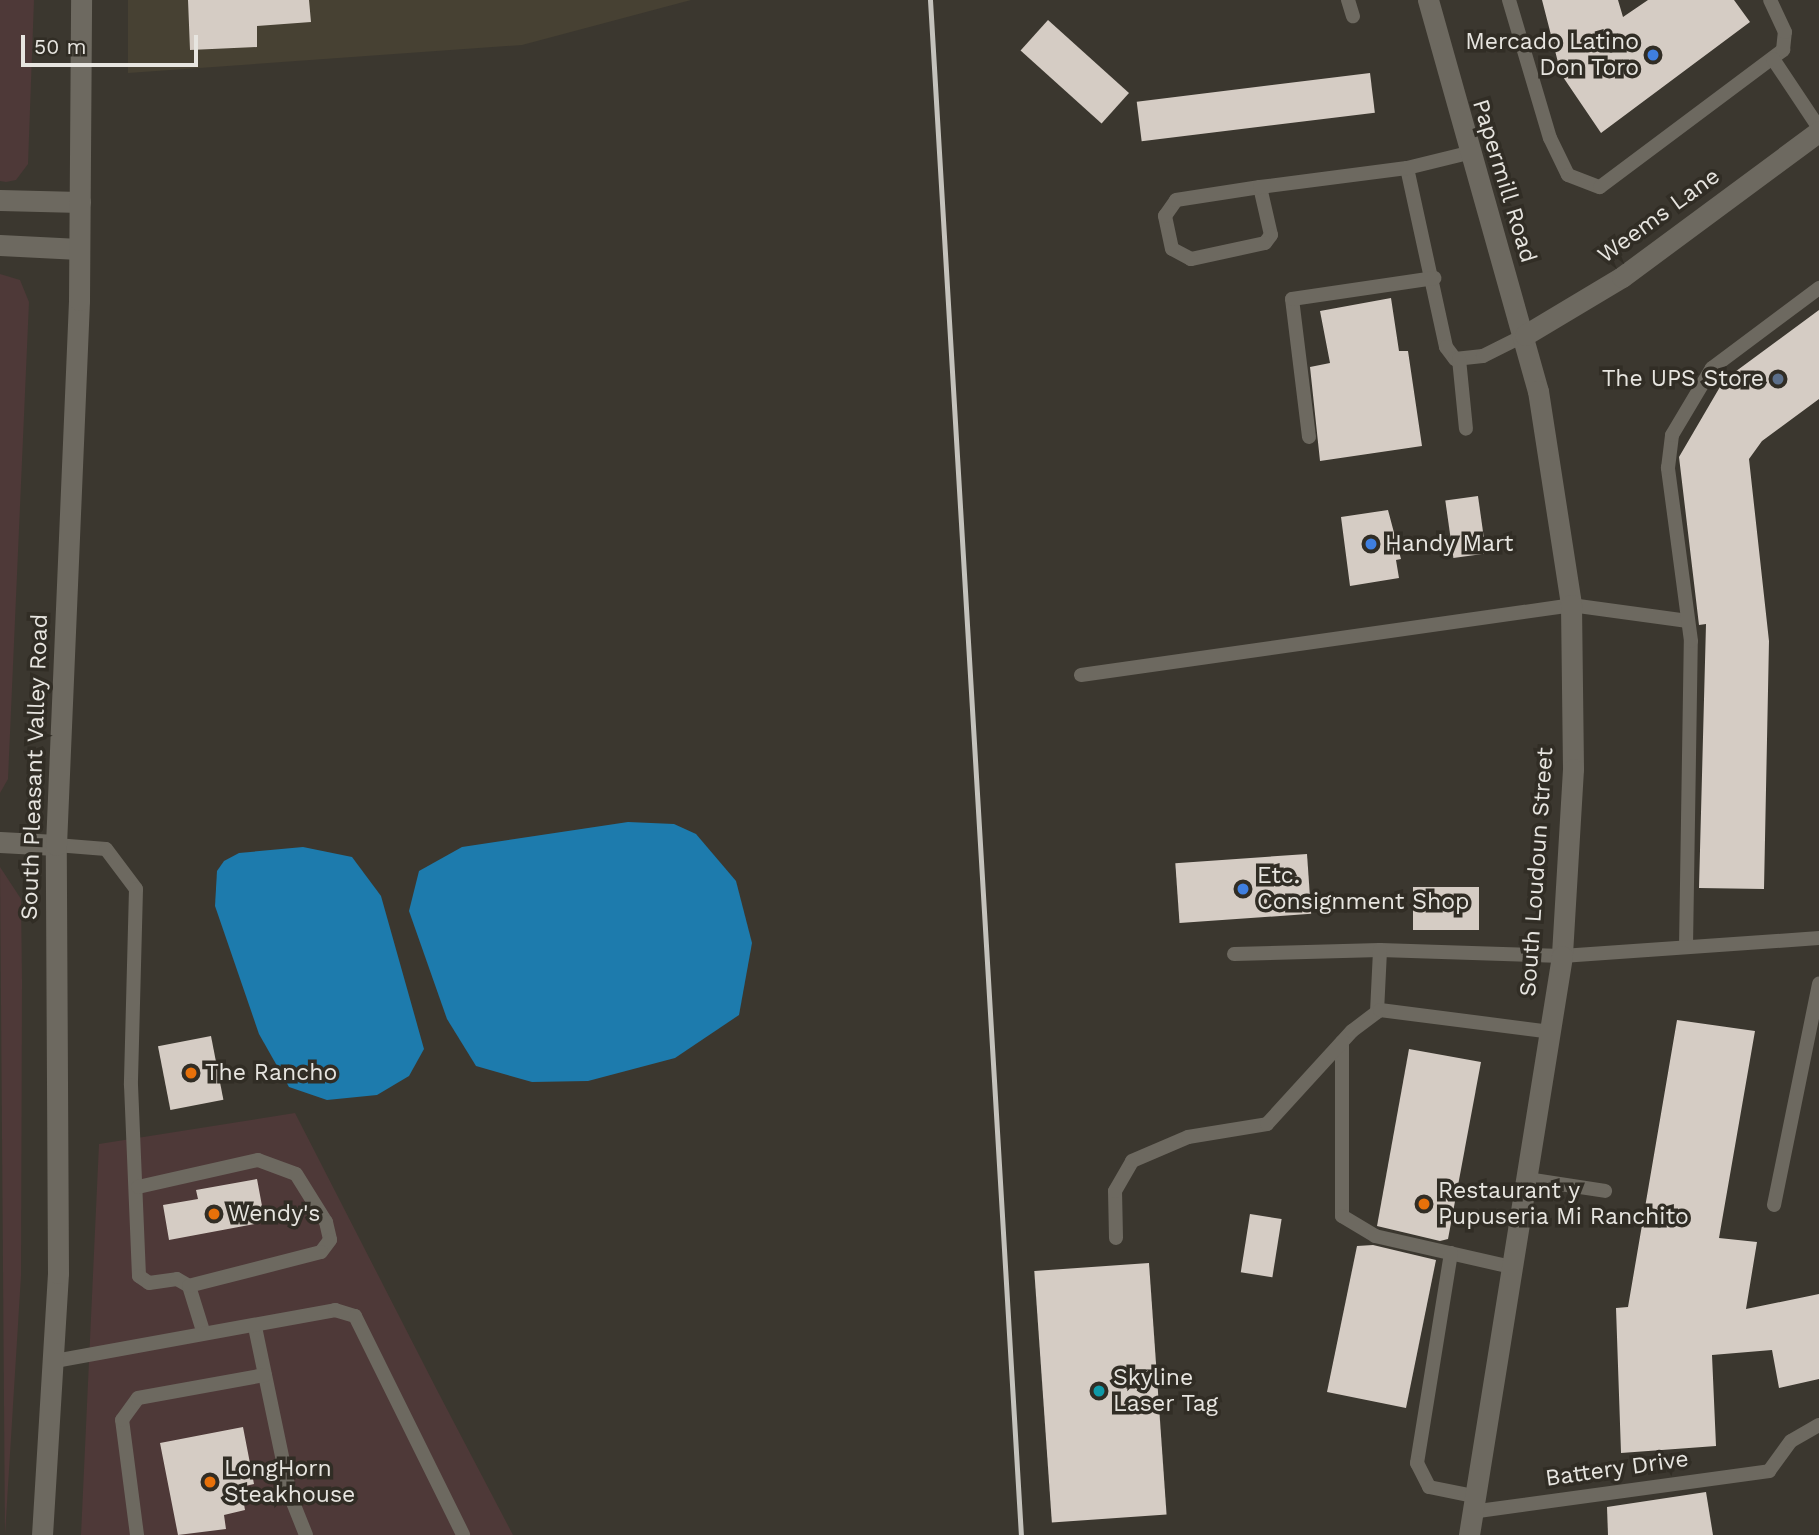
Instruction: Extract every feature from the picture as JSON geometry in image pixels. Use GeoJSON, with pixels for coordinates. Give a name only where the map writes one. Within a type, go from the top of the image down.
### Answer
{"type":"FeatureCollection","features":[{"type":"Feature","properties":{"kind":"main road","name":"South Pleasant Valley Road"},"geometry":{"type":"LineString","coordinates":[[42,1535],[55,1361],[56,845],[79,249],[81,0]]}},
{"type":"Feature","properties":{"kind":"main road","name":"Papermill Road"},"geometry":{"type":"LineString","coordinates":[[1428,0],[1468,153],[1525,335]]}},
{"type":"Feature","properties":{"kind":"main road","name":"Weems Lane"},"geometry":{"type":"LineString","coordinates":[[1525,335],[1622,276],[1819,129]]}},
{"type":"Feature","properties":{"kind":"main road"},"geometry":{"type":"LineString","coordinates":[[0,200],[80,202]]}},
{"type":"Feature","properties":{"kind":"main road"},"geometry":{"type":"LineString","coordinates":[[0,245],[79,249]]}},
{"type":"Feature","properties":{"kind":"main road","name":"South Loudoun Street"},"geometry":{"type":"LineString","coordinates":[[1469,1535],[1562,956],[1573,769],[1571,605],[1552,459],[1525,335]]}},
{"type":"Feature","properties":{"kind":"main road"},"geometry":{"type":"LineString","coordinates":[[0,842],[56,845]]}},
{"type":"Feature","properties":{"kind":"lane"},"geometry":{"type":"LineString","coordinates":[[1349,0],[1353,16]]}},
{"type":"Feature","properties":{"kind":"lane"},"geometry":{"type":"LineString","coordinates":[[1509,0],[1550,138],[1568,175],[1590,186],[1600,187],[1773,59],[1785,42],[1770,0]]}},
{"type":"Feature","properties":{"kind":"lane"},"geometry":{"type":"LineString","coordinates":[[1773,59],[1819,129]]}},
{"type":"Feature","properties":{"kind":"lane"},"geometry":{"type":"LineString","coordinates":[[1259,187],[1271,235],[1265,243],[1191,258],[1172,249],[1165,216],[1176,200],[1259,187],[1406,168],[1468,153]]}},
{"type":"Feature","properties":{"kind":"lane"},"geometry":{"type":"LineString","coordinates":[[1406,168],[1434,278],[1447,347],[1459,359],[1466,429]]}},
{"type":"Feature","properties":{"kind":"lane"},"geometry":{"type":"LineString","coordinates":[[1309,437],[1292,299],[1434,278]]}},
{"type":"Feature","properties":{"kind":"lane"},"geometry":{"type":"LineString","coordinates":[[1686,947],[1688,621],[1668,468],[1672,435],[1712,368],[1819,288]]}},
{"type":"Feature","properties":{"kind":"lane"},"geometry":{"type":"LineString","coordinates":[[1459,359],[1483,356],[1525,335]]}},
{"type":"Feature","properties":{"kind":"lane"},"geometry":{"type":"LineString","coordinates":[[1081,675],[1571,605],[1688,621]]}},
{"type":"Feature","properties":{"kind":"lane"},"geometry":{"type":"LineString","coordinates":[[56,845],[106,849],[136,889],[131,1085],[138,1187],[139,1276],[149,1283],[177,1279],[189,1286],[203,1331]]}},
{"type":"Feature","properties":{"kind":"lane"},"geometry":{"type":"LineString","coordinates":[[1234,954],[1380,950],[1562,956],[1819,938]]}},
{"type":"Feature","properties":{"kind":"lane"},"geometry":{"type":"LineString","coordinates":[[1377,1012],[1380,950]]}},
{"type":"Feature","properties":{"kind":"lane"},"geometry":{"type":"LineString","coordinates":[[1774,1205],[1819,984]]}},
{"type":"Feature","properties":{"kind":"lane"},"geometry":{"type":"LineString","coordinates":[[1116,1238],[1115,1191],[1132,1161],[1188,1137],[1267,1124],[1342,1042],[1377,1012],[1391,1007],[1550,1032]]}},
{"type":"Feature","properties":{"kind":"lane"},"geometry":{"type":"LineString","coordinates":[[1342,1042],[1340,1213],[1374,1236],[1512,1267]]}},
{"type":"Feature","properties":{"kind":"lane"},"geometry":{"type":"LineString","coordinates":[[138,1187],[258,1160],[296,1174],[326,1222],[330,1240],[321,1252],[189,1286]]}},
{"type":"Feature","properties":{"kind":"lane"},"geometry":{"type":"LineString","coordinates":[[1527,1179],[1605,1191]]}},
{"type":"Feature","properties":{"kind":"lane","name":"Battery Drive"},"geometry":{"type":"LineString","coordinates":[[1451,1253],[1417,1463],[1429,1487],[1473,1504],[1769,1471],[1791,1441],[1819,1425]]}},
{"type":"Feature","properties":{"kind":"lane"},"geometry":{"type":"LineString","coordinates":[[55,1361],[203,1331],[255,1327],[335,1310],[355,1316],[463,1535]]}},
{"type":"Feature","properties":{"kind":"lane"},"geometry":{"type":"LineString","coordinates":[[255,1327],[290,1494],[306,1535]]}},
{"type":"Feature","properties":{"kind":"lane"},"geometry":{"type":"LineString","coordinates":[[137,1535],[122,1420],[138,1398],[265,1374]]}},
{"type":"Feature","properties":{"kind":"shaded area"},"geometry":{"type":"Polygon","coordinates":[[[0,0],[34,0],[28,164],[16,180],[6,182],[0,181],[0,0]]]}},
{"type":"Feature","properties":{"kind":"shaded area"},"geometry":{"type":"Polygon","coordinates":[[[128,0],[691,0],[522,45],[128,73],[128,0]]]}},
{"type":"Feature","properties":{"kind":"shaded area"},"geometry":{"type":"Polygon","coordinates":[[[0,274],[20,280],[29,302],[8,779],[0,793],[0,274]]]}},
{"type":"Feature","properties":{"kind":"shaded area"},"geometry":{"type":"Polygon","coordinates":[[[0,867],[21,899],[22,981],[21,1276],[5,1535],[0,867]]]}},
{"type":"Feature","properties":{"kind":"shaded area"},"geometry":{"type":"Polygon","coordinates":[[[295,1113],[513,1535],[81,1535],[99,1144],[295,1113]]]}},
{"type":"Feature","properties":{"kind":"water"},"geometry":{"type":"Polygon","coordinates":[[[628,822],[674,824],[696,834],[736,881],[752,943],[739,1015],[675,1058],[588,1081],[532,1082],[476,1066],[447,1019],[409,911],[419,871],[462,847],[628,822]]]}},
{"type":"Feature","properties":{"kind":"water"},"geometry":{"type":"Polygon","coordinates":[[[303,847],[352,857],[381,896],[424,1049],[409,1076],[377,1095],[327,1100],[289,1087],[259,1034],[215,906],[217,871],[224,861],[239,853],[303,847]]]}},
{"type":"Feature","properties":{"kind":"building"},"geometry":{"type":"Polygon","coordinates":[[[188,0],[309,0],[311,22],[257,26],[257,47],[190,50],[188,0]]]}},
{"type":"Feature","properties":{"kind":"building"},"geometry":{"type":"Polygon","coordinates":[[[1542,0],[1618,0],[1623,17],[1648,0],[1734,0],[1750,22],[1601,133],[1561,74],[1542,0]]]}},
{"type":"Feature","properties":{"kind":"building"},"geometry":{"type":"Polygon","coordinates":[[[1048,20],[1129,93],[1102,123],[1021,50],[1048,20]]]}},
{"type":"Feature","properties":{"kind":"building"},"geometry":{"type":"Polygon","coordinates":[[[1370,73],[1375,113],[1142,141],[1137,102],[1370,73]]]}},
{"type":"Feature","properties":{"kind":"building"},"geometry":{"type":"Polygon","coordinates":[[[1391,298],[1399,351],[1408,351],[1422,446],[1320,461],[1310,367],[1330,363],[1320,311],[1391,298]]]}},
{"type":"Feature","properties":{"kind":"building"},"geometry":{"type":"Polygon","coordinates":[[[1819,310],[1819,399],[1762,441],[1749,459],[1769,641],[1764,889],[1699,888],[1706,624],[1699,625],[1679,457],[1724,380],[1819,310]]]}},
{"type":"Feature","properties":{"kind":"building"},"geometry":{"type":"Polygon","coordinates":[[[1478,496],[1486,553],[1453,558],[1445,501],[1478,496]]]}},
{"type":"Feature","properties":{"kind":"building","name":"Handy Mart"},"geometry":{"type":"Polygon","coordinates":[[[1388,510],[1401,559],[1396,560],[1399,578],[1350,586],[1341,517],[1388,510]]]}},
{"type":"Feature","properties":{"kind":"building","name":"Etc. Consignment Shop"},"geometry":{"type":"Polygon","coordinates":[[[1307,854],[1311,914],[1180,923],[1175,863],[1307,854]]]}},
{"type":"Feature","properties":{"kind":"building"},"geometry":{"type":"Polygon","coordinates":[[[1413,887],[1479,887],[1479,930],[1413,930],[1413,887]]]}},
{"type":"Feature","properties":{"kind":"building"},"geometry":{"type":"Polygon","coordinates":[[[1677,1020],[1755,1031],[1719,1238],[1757,1242],[1746,1309],[1819,1294],[1819,1379],[1779,1388],[1772,1350],[1712,1355],[1716,1446],[1621,1453],[1616,1308],[1628,1307],[1677,1020]]]}},
{"type":"Feature","properties":{"kind":"building","name":"The Rancho"},"geometry":{"type":"Polygon","coordinates":[[[211,1036],[223,1100],[170,1110],[158,1046],[211,1036]]]}},
{"type":"Feature","properties":{"kind":"building"},"geometry":{"type":"Polygon","coordinates":[[[1409,1049],[1481,1062],[1448,1239],[1440,1241],[1377,1226],[1409,1049]]]}},
{"type":"Feature","properties":{"kind":"building","name":"Wendy's"},"geometry":{"type":"Polygon","coordinates":[[[257,1179],[265,1222],[169,1240],[163,1205],[198,1199],[196,1190],[257,1179]]]}},
{"type":"Feature","properties":{"kind":"building"},"geometry":{"type":"Polygon","coordinates":[[[1250,1214],[1282,1219],[1272,1277],[1241,1272],[1250,1214]]]}},
{"type":"Feature","properties":{"kind":"building"},"geometry":{"type":"Polygon","coordinates":[[[1373,1245],[1436,1260],[1406,1408],[1327,1392],[1357,1246],[1373,1245]]]}},
{"type":"Feature","properties":{"kind":"building","name":"Skyline Laser Tag"},"geometry":{"type":"Polygon","coordinates":[[[1149,1263],[1167,1514],[1052,1522],[1034,1271],[1149,1263]]]}},
{"type":"Feature","properties":{"kind":"building","name":"LongHorn Steakhouse"},"geometry":{"type":"Polygon","coordinates":[[[243,1427],[254,1484],[241,1487],[245,1510],[224,1515],[226,1529],[178,1535],[160,1443],[243,1427]]]}},
{"type":"Feature","properties":{"kind":"building"},"geometry":{"type":"Polygon","coordinates":[[[1706,1492],[1713,1535],[1608,1535],[1607,1507],[1706,1492]]]}},
{"type":"Feature","properties":{"kind":"railway"},"geometry":{"type":"LineString","coordinates":[[930,0],[1021,1535]]}},
{"type":"Feature","properties":{"kind":"place","name":"Mercado Latino Don Toro"},"geometry":{"type":"Point","coordinates":[1653,55]}},
{"type":"Feature","properties":{"kind":"place","name":"The UPS Store"},"geometry":{"type":"Point","coordinates":[1778,379]}},
{"type":"Feature","properties":{"kind":"place","name":"Handy Mart"},"geometry":{"type":"Point","coordinates":[1371,544]}},
{"type":"Feature","properties":{"kind":"place","name":"Etc. Consignment Shop"},"geometry":{"type":"Point","coordinates":[1243,889]}},
{"type":"Feature","properties":{"kind":"place","name":"The Rancho"},"geometry":{"type":"Point","coordinates":[191,1073]}},
{"type":"Feature","properties":{"kind":"place","name":"Restaurant y Pupuseria Mi Ranchito"},"geometry":{"type":"Point","coordinates":[1424,1204]}},
{"type":"Feature","properties":{"kind":"place","name":"Wendy's"},"geometry":{"type":"Point","coordinates":[214,1214]}},
{"type":"Feature","properties":{"kind":"place","name":"Skyline Laser Tag"},"geometry":{"type":"Point","coordinates":[1099,1391]}},
{"type":"Feature","properties":{"kind":"place","name":"LongHorn Steakhouse"},"geometry":{"type":"Point","coordinates":[210,1482]}}]}
